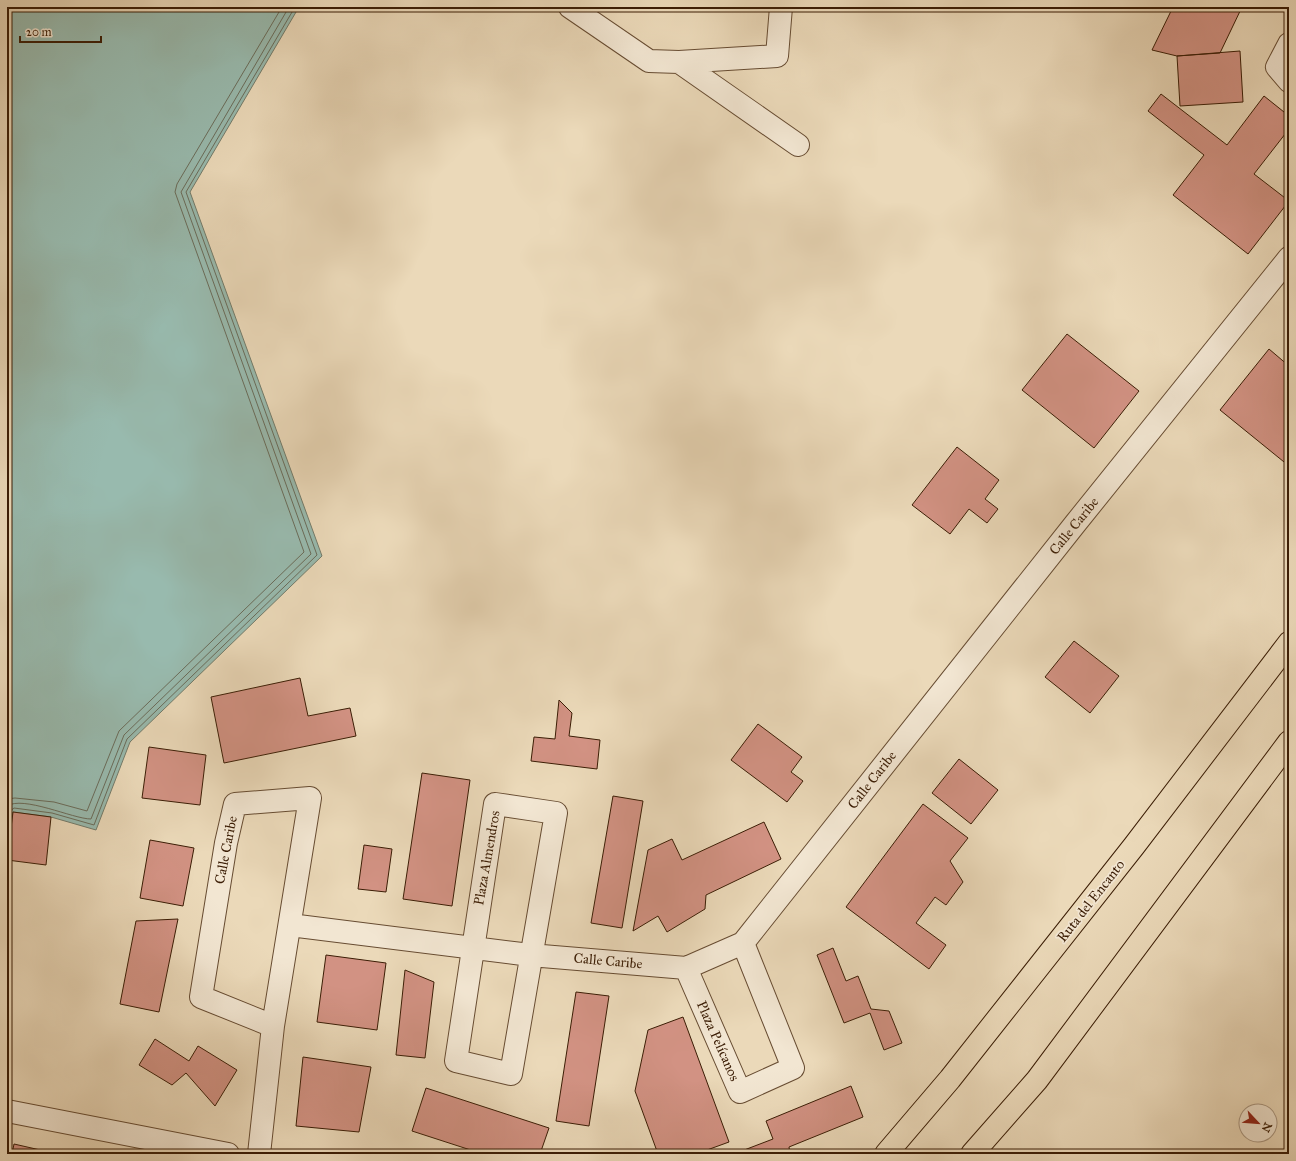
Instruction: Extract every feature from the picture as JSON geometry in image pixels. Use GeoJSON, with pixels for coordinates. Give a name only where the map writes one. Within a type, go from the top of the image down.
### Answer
{"type":"FeatureCollection","features":[{"type":"Feature","properties":{"kind":"main road","name":"Ruta del Encanto"},"geometry":{"type":"LineString","coordinates":[[886,1154],[960,1067],[1139,839],[1289,643]]}},
{"type":"Feature","properties":{"kind":"main road"},"geometry":{"type":"LineString","coordinates":[[972,1154],[1030,1088],[1289,742]]}},
{"type":"Feature","properties":{"kind":"main road"},"geometry":{"type":"LineString","coordinates":[[989,1154],[1030,1088]]}},
{"type":"Feature","properties":{"kind":"street"},"geometry":{"type":"LineString","coordinates":[[570,7],[649,61],[679,62],[777,56],[781,7]]}},
{"type":"Feature","properties":{"kind":"street"},"geometry":{"type":"LineString","coordinates":[[1289,44],[1277,67],[1289,81]]}},
{"type":"Feature","properties":{"kind":"street"},"geometry":{"type":"LineString","coordinates":[[679,62],[798,145]]}},
{"type":"Feature","properties":{"kind":"street","name":"Calle Caribe"},"geometry":{"type":"LineString","coordinates":[[290,925],[530,955],[686,968],[743,943],[1075,524],[1289,258]]}},
{"type":"Feature","properties":{"kind":"street","name":"Calle Caribe"},"geometry":{"type":"LineString","coordinates":[[259,1154],[273,1026],[310,798],[235,804],[226,843],[201,997],[273,1026]]}},
{"type":"Feature","properties":{"kind":"street","name":"Plaza Almendros"},"geometry":{"type":"LineString","coordinates":[[472,947],[496,804],[556,813],[530,955]]}},
{"type":"Feature","properties":{"kind":"street","name":"Plaza Pelícanos"},"geometry":{"type":"LineString","coordinates":[[686,968],[740,1092],[793,1068],[743,943]]}},
{"type":"Feature","properties":{"kind":"street"},"geometry":{"type":"LineString","coordinates":[[472,947],[456,1062],[511,1074],[530,955]]}},
{"type":"Feature","properties":{"kind":"street"},"geometry":{"type":"LineString","coordinates":[[7,1110],[228,1154]]}},
{"type":"Feature","properties":{"kind":"water"},"geometry":{"type":"Polygon","coordinates":[[[7,7],[299,7],[190,192],[322,556],[130,742],[96,830],[51,817],[13,812],[7,862],[7,7]]]}},
{"type":"Feature","properties":{"kind":"building"},"geometry":{"type":"Polygon","coordinates":[[[1173,7],[1242,7],[1220,53],[1177,56],[1152,50],[1173,7]]]}},
{"type":"Feature","properties":{"kind":"building"},"geometry":{"type":"Polygon","coordinates":[[[1240,51],[1243,102],[1180,106],[1177,56],[1240,51]]]}},
{"type":"Feature","properties":{"kind":"building"},"geometry":{"type":"Polygon","coordinates":[[[1161,94],[1227,145],[1264,96],[1289,116],[1289,129],[1254,174],[1289,201],[1248,254],[1173,195],[1204,155],[1148,111],[1161,94]]]}},
{"type":"Feature","properties":{"kind":"building"},"geometry":{"type":"Polygon","coordinates":[[[1067,334],[1139,391],[1094,448],[1022,390],[1067,334]]]}},
{"type":"Feature","properties":{"kind":"building"},"geometry":{"type":"Polygon","coordinates":[[[1269,349],[1289,366],[1289,466],[1220,410],[1269,349]]]}},
{"type":"Feature","properties":{"kind":"building"},"geometry":{"type":"Polygon","coordinates":[[[957,447],[999,480],[985,499],[998,509],[987,523],[969,509],[950,534],[912,505],[957,447]]]}},
{"type":"Feature","properties":{"kind":"building"},"geometry":{"type":"Polygon","coordinates":[[[1074,641],[1119,676],[1090,713],[1045,677],[1074,641]]]}},
{"type":"Feature","properties":{"kind":"building"},"geometry":{"type":"Polygon","coordinates":[[[300,678],[308,716],[350,708],[356,736],[224,763],[211,697],[300,678]]]}},
{"type":"Feature","properties":{"kind":"building"},"geometry":{"type":"Polygon","coordinates":[[[559,700],[572,713],[569,736],[600,740],[597,769],[531,761],[534,737],[555,739],[559,700]]]}},
{"type":"Feature","properties":{"kind":"building"},"geometry":{"type":"Polygon","coordinates":[[[758,724],[802,757],[791,772],[803,781],[787,802],[731,760],[758,724]]]}},
{"type":"Feature","properties":{"kind":"building"},"geometry":{"type":"Polygon","coordinates":[[[149,747],[206,755],[200,805],[142,798],[149,747]]]}},
{"type":"Feature","properties":{"kind":"building"},"geometry":{"type":"Polygon","coordinates":[[[959,759],[998,790],[971,824],[932,793],[959,759]]]}},
{"type":"Feature","properties":{"kind":"building"},"geometry":{"type":"Polygon","coordinates":[[[422,773],[470,780],[452,906],[403,899],[422,773]]]}},
{"type":"Feature","properties":{"kind":"building"},"geometry":{"type":"Polygon","coordinates":[[[613,796],[643,801],[622,928],[591,923],[613,796]]]}},
{"type":"Feature","properties":{"kind":"building"},"geometry":{"type":"Polygon","coordinates":[[[923,804],[968,838],[950,861],[963,882],[946,905],[935,897],[916,923],[946,945],[929,969],[846,907],[923,804]]]}},
{"type":"Feature","properties":{"kind":"building"},"geometry":{"type":"Polygon","coordinates":[[[13,812],[51,817],[46,865],[7,860],[13,812]]]}},
{"type":"Feature","properties":{"kind":"building"},"geometry":{"type":"Polygon","coordinates":[[[764,822],[781,859],[706,895],[705,909],[667,932],[658,916],[633,931],[648,850],[672,839],[682,860],[764,822]]]}},
{"type":"Feature","properties":{"kind":"building"},"geometry":{"type":"Polygon","coordinates":[[[150,840],[194,848],[183,906],[140,898],[150,840]]]}},
{"type":"Feature","properties":{"kind":"building"},"geometry":{"type":"Polygon","coordinates":[[[364,845],[392,849],[386,892],[358,889],[364,845]]]}},
{"type":"Feature","properties":{"kind":"building"},"geometry":{"type":"Polygon","coordinates":[[[178,919],[159,1012],[120,1004],[136,921],[178,919]]]}},
{"type":"Feature","properties":{"kind":"building"},"geometry":{"type":"Polygon","coordinates":[[[833,948],[846,981],[858,976],[871,1009],[889,1011],[902,1043],[884,1050],[870,1013],[844,1023],[817,955],[833,948]]]}},
{"type":"Feature","properties":{"kind":"building"},"geometry":{"type":"Polygon","coordinates":[[[326,955],[386,963],[377,1030],[317,1022],[326,955]]]}},
{"type":"Feature","properties":{"kind":"building"},"geometry":{"type":"Polygon","coordinates":[[[405,970],[434,982],[425,1058],[396,1055],[405,970]]]}},
{"type":"Feature","properties":{"kind":"building"},"geometry":{"type":"Polygon","coordinates":[[[576,992],[609,996],[589,1126],[556,1121],[576,992]]]}},
{"type":"Feature","properties":{"kind":"building"},"geometry":{"type":"Polygon","coordinates":[[[683,1017],[729,1142],[696,1154],[658,1154],[635,1091],[648,1030],[683,1017]]]}},
{"type":"Feature","properties":{"kind":"building"},"geometry":{"type":"Polygon","coordinates":[[[155,1039],[189,1061],[198,1046],[237,1070],[215,1106],[186,1073],[172,1085],[139,1065],[155,1039]]]}},
{"type":"Feature","properties":{"kind":"building"},"geometry":{"type":"Polygon","coordinates":[[[303,1057],[371,1067],[359,1132],[296,1126],[303,1057]]]}},
{"type":"Feature","properties":{"kind":"building"},"geometry":{"type":"Polygon","coordinates":[[[851,1086],[863,1117],[789,1147],[790,1154],[740,1154],[739,1152],[773,1139],[766,1121],[851,1086]]]}},
{"type":"Feature","properties":{"kind":"building"},"geometry":{"type":"Polygon","coordinates":[[[426,1088],[549,1128],[540,1154],[483,1154],[412,1131],[426,1088]]]}},
{"type":"Feature","properties":{"kind":"building"},"geometry":{"type":"Polygon","coordinates":[[[14,1144],[49,1152],[48,1154],[12,1154],[14,1144]]]}}]}
